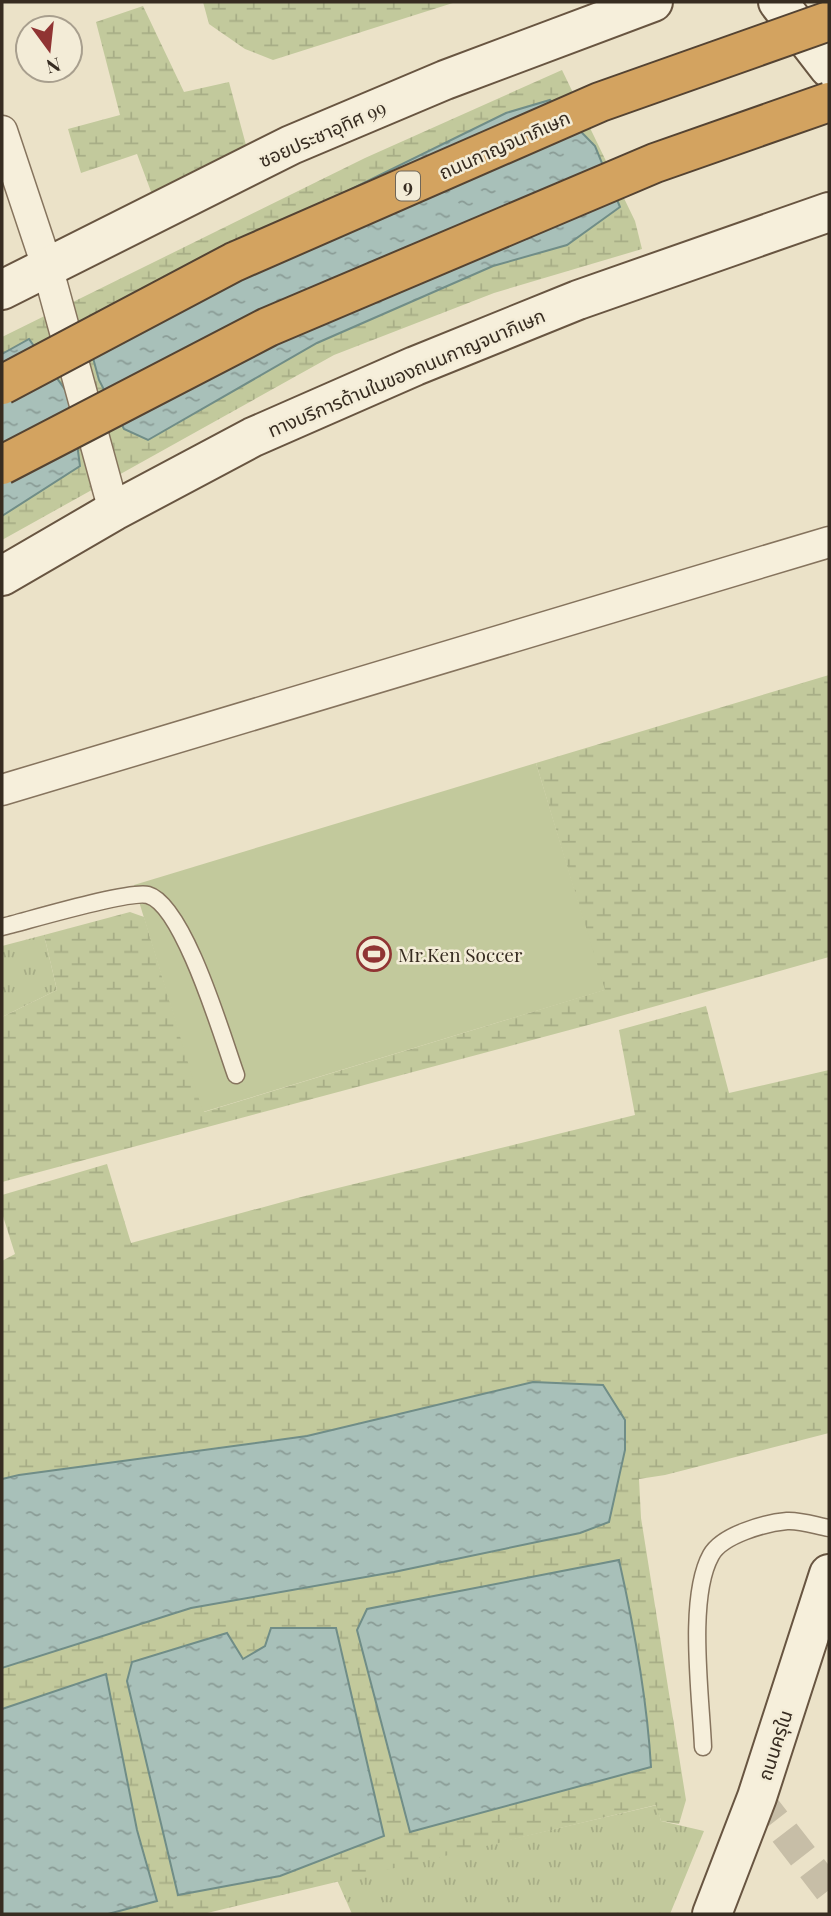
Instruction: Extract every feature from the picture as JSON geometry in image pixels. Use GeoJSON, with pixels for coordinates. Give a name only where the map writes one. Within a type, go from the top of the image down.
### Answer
{"type":"FeatureCollection","features":[{"type":"Feature","properties":{"kind":"highway","name":"ถนนกาญจนาภิเษก"},"geometry":{"type":"LineString","coordinates":[[2,385],[247,256],[600,102],[829,21]]}},
{"type":"Feature","properties":{"kind":"highway"},"geometry":{"type":"LineString","coordinates":[[2,465],[268,327],[655,163],[829,102]]}},
{"type":"Feature","properties":{"kind":"main road","name":"ซอยประชาอุทิศ 99"},"geometry":{"type":"LineString","coordinates":[[2,290],[291,145],[445,80],[653,2]]}},
{"type":"Feature","properties":{"kind":"main road"},"geometry":{"type":"LineString","coordinates":[[778,2],[829,68]]}},
{"type":"Feature","properties":{"kind":"main road","name":"ทางบริการด้านในของถนนกาญจนาภิเษก"},"geometry":{"type":"LineString","coordinates":[[2,576],[114,511],[253,437],[415,366],[578,300],[829,212]]}},
{"type":"Feature","properties":{"kind":"main road","name":"ถนนครุใน"},"geometry":{"type":"LineString","coordinates":[[712,1914],[757,1797],[829,1574]]}},
{"type":"Feature","properties":{"kind":"street"},"geometry":{"type":"LineString","coordinates":[[2,131],[47,266],[114,511]]}},
{"type":"Feature","properties":{"kind":"street"},"geometry":{"type":"LineString","coordinates":[[2,790],[829,542]]}},
{"type":"Feature","properties":{"kind":"lane"},"geometry":{"type":"LineString","coordinates":[[2,927],[124,897],[148,895],[168,909],[187,941],[236,1075]]}},
{"type":"Feature","properties":{"kind":"lane"},"geometry":{"type":"LineString","coordinates":[[703,1746],[698,1640],[699,1591],[711,1554],[736,1534],[789,1520],[829,1528]]}},
{"type":"Feature","properties":{"kind":"green space"},"geometry":{"type":"Polygon","coordinates":[[[203,2],[456,2],[273,60],[245,49],[209,24],[203,2]]]}},
{"type":"Feature","properties":{"kind":"green space"},"geometry":{"type":"Polygon","coordinates":[[[143,6],[184,92],[229,82],[246,145],[153,197],[137,154],[81,173],[68,129],[120,115],[96,22],[143,6]]]}},
{"type":"Feature","properties":{"kind":"green space"},"geometry":{"type":"Polygon","coordinates":[[[562,70],[635,221],[642,249],[494,293],[334,355],[2,540],[2,337],[365,158],[562,70]]]}},
{"type":"Feature","properties":{"kind":"green space"},"geometry":{"type":"Polygon","coordinates":[[[829,675],[829,957],[603,1021],[2,1182],[2,1017],[57,990],[44,935],[130,912],[144,917],[204,1112],[604,990],[536,763],[829,675]]]}},
{"type":"Feature","properties":{"kind":"green space","name":"Mr.Ken Soccer"},"geometry":{"type":"Polygon","coordinates":[[[536,763],[605,990],[203,1112],[134,885],[536,763]]]}},
{"type":"Feature","properties":{"kind":"green space"},"geometry":{"type":"Polygon","coordinates":[[[44,935],[57,990],[2,1017],[2,946],[44,935]]]}},
{"type":"Feature","properties":{"kind":"green space"},"geometry":{"type":"Polygon","coordinates":[[[706,1006],[729,1093],[829,1070],[829,1433],[665,1475],[639,1479],[641,1518],[686,1800],[679,1824],[661,1821],[656,1805],[203,1914],[108,1914],[156,1901],[137,1830],[106,1674],[2,1709],[2,1668],[191,1608],[394,1572],[580,1533],[532,1382],[307,1436],[2,1479],[2,1261],[15,1254],[2,1213],[2,1195],[107,1164],[131,1243],[297,1198],[635,1115],[619,1030],[706,1006]],[[336,1629],[265,1646],[243,1659],[384,1836],[336,1629]]]}},
{"type":"Feature","properties":{"kind":"green space"},"geometry":{"type":"Polygon","coordinates":[[[657,1805],[661,1821],[704,1831],[670,1914],[352,1914],[337,1880],[657,1805]]]}},
{"type":"Feature","properties":{"kind":"water"},"geometry":{"type":"Polygon","coordinates":[[[550,100],[595,146],[620,207],[567,245],[493,266],[317,343],[148,440],[124,429],[99,380],[83,321],[506,113],[550,100]]]}},
{"type":"Feature","properties":{"kind":"water"},"geometry":{"type":"Polygon","coordinates":[[[29,339],[71,398],[80,466],[2,516],[2,354],[29,339]]]}},
{"type":"Feature","properties":{"kind":"water"},"geometry":{"type":"Polygon","coordinates":[[[533,1382],[603,1385],[625,1420],[625,1450],[609,1522],[580,1533],[394,1572],[191,1608],[2,1668],[2,1479],[307,1436],[533,1382]]]}},
{"type":"Feature","properties":{"kind":"water"},"geometry":{"type":"Polygon","coordinates":[[[619,1560],[639,1663],[651,1767],[410,1832],[357,1630],[367,1609],[619,1560]]]}},
{"type":"Feature","properties":{"kind":"water"},"geometry":{"type":"Polygon","coordinates":[[[271,1628],[336,1628],[384,1836],[280,1876],[178,1895],[127,1681],[132,1662],[227,1633],[243,1659],[265,1646],[271,1628]]]}},
{"type":"Feature","properties":{"kind":"water"},"geometry":{"type":"Polygon","coordinates":[[[106,1674],[137,1830],[157,1901],[108,1914],[2,1914],[2,1709],[106,1674]]]}},
{"type":"Feature","properties":{"kind":"tunnel"},"geometry":{"type":"LineString","coordinates":[[757,1797],[829,1890]]}},
{"type":"Feature","properties":{"kind":"place","name":"Mr.Ken Soccer"},"geometry":{"type":"Point","coordinates":[374,954]}}]}
